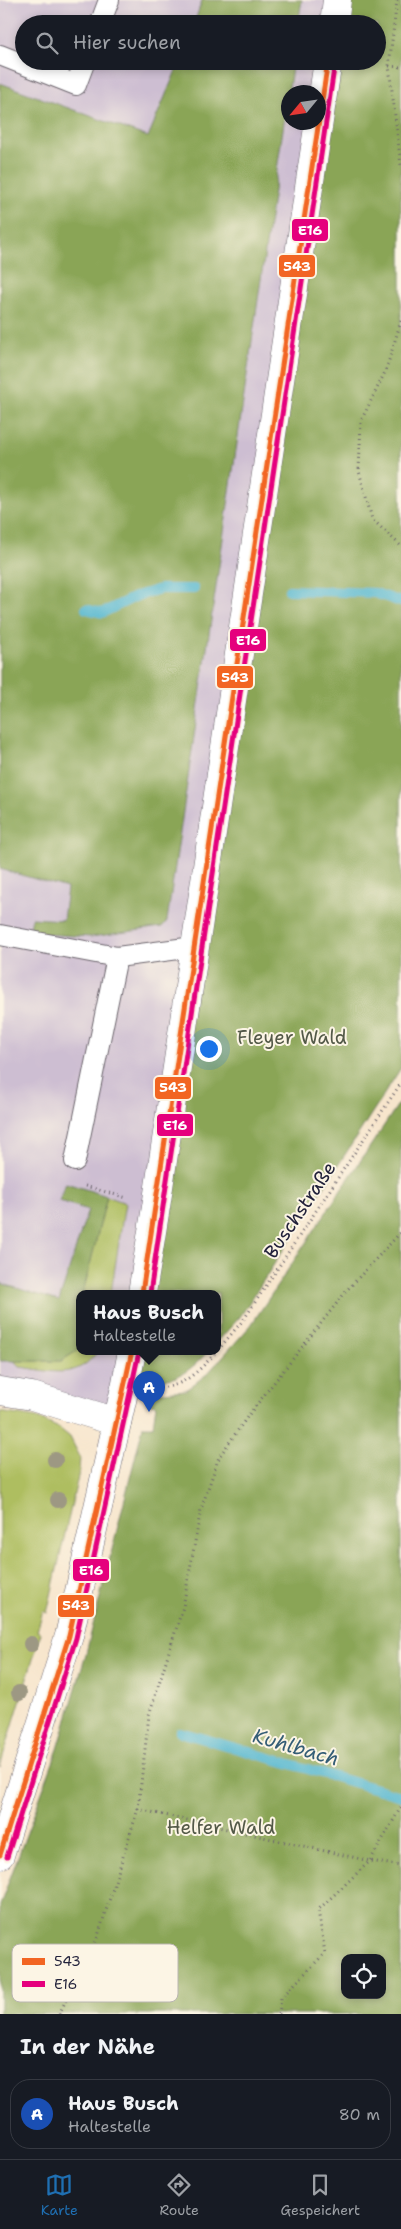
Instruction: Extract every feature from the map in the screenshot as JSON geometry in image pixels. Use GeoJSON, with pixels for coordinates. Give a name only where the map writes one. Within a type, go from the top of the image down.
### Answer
{"type":"FeatureCollection","features":[{"type":"Feature","properties":{"kind":"street"},"geometry":{"type":"LineString","coordinates":[[335,15],[337,0]]}},
{"type":"Feature","properties":{"kind":"street"},"geometry":{"type":"LineString","coordinates":[[142,1290],[327,70]]}},
{"type":"Feature","properties":{"kind":"street"},"geometry":{"type":"LineString","coordinates":[[0,1855],[69,1636],[131,1355]]}},
{"type":"Feature","properties":{"kind":"street"},"geometry":{"type":"LineString","coordinates":[[0,1391],[32,1396],[117,1422]]}},
{"type":"Feature","properties":{"kind":"lane"},"geometry":{"type":"LineString","coordinates":[[103,15],[109,0]]}},
{"type":"Feature","properties":{"kind":"lane"},"geometry":{"type":"LineString","coordinates":[[0,55],[15,61]]}},
{"type":"Feature","properties":{"kind":"lane"},"geometry":{"type":"LineString","coordinates":[[38,70],[76,85],[82,70]]}},
{"type":"Feature","properties":{"kind":"lane"},"geometry":{"type":"LineString","coordinates":[[0,935],[118,956],[194,948]]}},
{"type":"Feature","properties":{"kind":"lane"},"geometry":{"type":"LineString","coordinates":[[75,1161],[118,956]]}},
{"type":"Feature","properties":{"kind":"path"},"geometry":{"type":"LineString","coordinates":[[397,0],[389,66],[401,165]]}},
{"type":"Feature","properties":{"kind":"path"},"geometry":{"type":"LineString","coordinates":[[389,66],[401,67]]}},
{"type":"Feature","properties":{"kind":"path"},"geometry":{"type":"LineString","coordinates":[[401,321],[386,370],[361,421],[359,471],[372,519],[401,546]]}},
{"type":"Feature","properties":{"kind":"path","name":"Buschstraße"},"geometry":{"type":"LineString","coordinates":[[221,1346],[244,1320],[401,1083]]}},
{"type":"Feature","properties":{"kind":"path"},"geometry":{"type":"LineString","coordinates":[[75,1161],[71,1182],[156,1207]]}},
{"type":"Feature","properties":{"kind":"path"},"geometry":{"type":"LineString","coordinates":[[94,1944],[138,1810],[149,1715],[183,1607],[201,1509],[219,1457],[250,1413],[348,1289],[401,1232]]}},
{"type":"Feature","properties":{"kind":"path","name":"Buschstraße"},"geometry":{"type":"LineString","coordinates":[[126,1383],[160,1387],[174,1385],[186,1380],[197,1372],[212,1355]]}},
{"type":"Feature","properties":{"kind":"path"},"geometry":{"type":"LineString","coordinates":[[279,2014],[281,1998],[325,1953],[318,1910],[370,1861],[401,1807]]}},
{"type":"Feature","properties":{"kind":"path"},"geometry":{"type":"LineString","coordinates":[[138,1810],[370,1861],[401,1866]]}},
{"type":"Feature","properties":{"kind":"path"},"geometry":{"type":"LineString","coordinates":[[59,2014],[65,2002]]}},
{"type":"Feature","properties":{"kind":"shaded area"},"geometry":{"type":"Polygon","coordinates":[[[0,0],[337,0],[335,15],[15,15],[15,70],[327,70],[324,85],[281,85],[281,130],[318,130],[142,1290],[76,1290],[76,1355],[131,1355],[117,1422],[0,1391],[0,0]]]}},
{"type":"Feature","properties":{"kind":"green space"},"geometry":{"type":"Polygon","coordinates":[[[202,0],[302,0],[300,15],[197,15],[202,0]]]}},
{"type":"Feature","properties":{"kind":"green space","name":"Fleyer Wald"},"geometry":{"type":"Polygon","coordinates":[[[337,0],[401,0],[401,1068],[240,1317],[221,1338],[221,1290],[142,1290],[318,130],[326,130],[326,85],[324,85],[327,70],[386,70],[386,15],[335,15],[337,0]]]}},
{"type":"Feature","properties":{"kind":"green space"},"geometry":{"type":"Polygon","coordinates":[[[176,70],[292,70],[289,85],[281,85],[281,130],[283,130],[167,921],[162,927],[91,937],[29,933],[32,918],[63,920],[67,888],[0,869],[0,83],[148,137],[176,70]]]}},
{"type":"Feature","properties":{"kind":"green space","name":"Helfer Wald"},"geometry":{"type":"Polygon","coordinates":[[[401,1100],[401,2014],[0,2014],[0,1905],[58,1749],[84,1661],[143,1426],[153,1426],[156,1405],[147,1403],[151,1393],[186,1390],[208,1373],[251,1325],[401,1100]]]}},
{"type":"Feature","properties":{"kind":"green space"},"geometry":{"type":"Polygon","coordinates":[[[66,1183],[107,1196],[84,1290],[76,1290],[76,1352],[61,1361],[0,1361],[0,1283],[59,1301],[88,1210],[59,1201],[66,1183]]]}},
{"type":"Feature","properties":{"kind":"green space"},"geometry":{"type":"Polygon","coordinates":[[[107,1196],[125,1203],[111,1290],[84,1290],[107,1196]]]}},
{"type":"Feature","properties":{"kind":"green space"},"geometry":{"type":"Polygon","coordinates":[[[76,1352],[76,1355],[94,1355],[81,1367],[63,1372],[20,1367],[14,1361],[61,1361],[76,1352]]]}},
{"type":"Feature","properties":{"kind":"green space"},"geometry":{"type":"Polygon","coordinates":[[[131,1355],[205,1355],[184,1373],[173,1378],[167,1379],[128,1373],[131,1355]]]}},
{"type":"Feature","properties":{"kind":"green space"},"geometry":{"type":"Polygon","coordinates":[[[0,1412],[37,1418],[59,1428],[70,1437],[80,1457],[79,1472],[47,1613],[43,1611],[37,1631],[41,1633],[0,1767],[0,1412]]]}},
{"type":"Feature","properties":{"kind":"waterway"},"geometry":{"type":"LineString","coordinates":[[86,609],[102,613],[137,596],[160,589],[194,589]]}},
{"type":"Feature","properties":{"kind":"waterway"},"geometry":{"type":"LineString","coordinates":[[289,590],[375,593],[401,602]]}},
{"type":"Feature","properties":{"kind":"waterway","name":"Kuhlbach"},"geometry":{"type":"LineString","coordinates":[[180,1732],[401,1796]]}},
{"type":"Feature","properties":{"kind":"transit line","name":"543"},"geometry":{"type":"LineString","coordinates":[[142,1290],[327,70]]}},
{"type":"Feature","properties":{"kind":"transit line","name":"E16"},"geometry":{"type":"LineString","coordinates":[[150,1290],[334,70]]}},
{"type":"Feature","properties":{"kind":"transit line","name":"543"},"geometry":{"type":"LineString","coordinates":[[0,1855],[69,1636],[131,1355]]}},
{"type":"Feature","properties":{"kind":"transit line","name":"E16"},"geometry":{"type":"LineString","coordinates":[[7,1857],[76,1638],[138,1355]]}},
{"type":"Feature","properties":{"kind":"place","name":"Haus Busch"},"geometry":{"type":"Point","coordinates":[149,1412]}}]}
